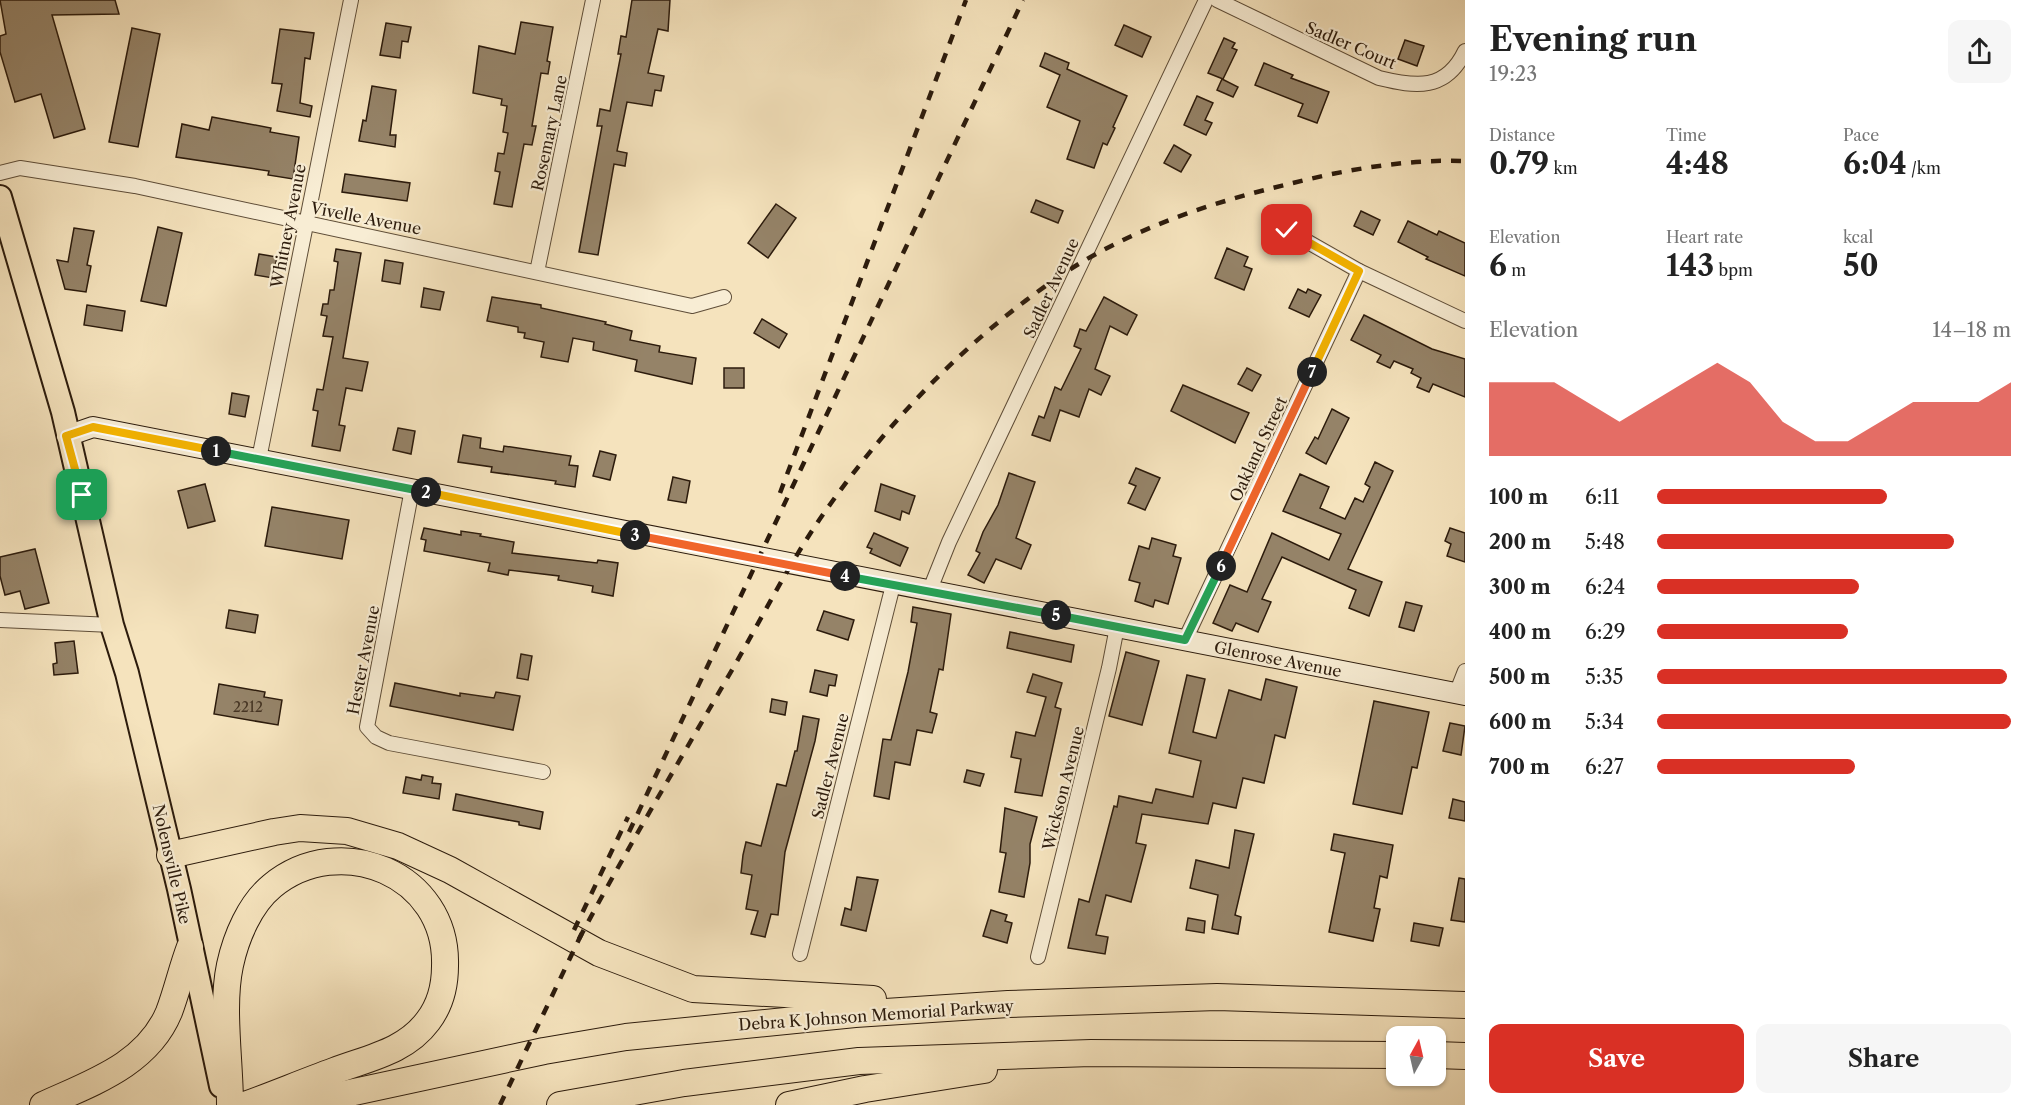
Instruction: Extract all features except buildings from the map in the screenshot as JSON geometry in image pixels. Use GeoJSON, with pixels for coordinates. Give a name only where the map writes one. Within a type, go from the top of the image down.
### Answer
{"type":"FeatureCollection","features":[{"type":"Feature","properties":{"kind":"highway"},"geometry":{"type":"LineString","coordinates":[[171,855],[300,828],[347,831],[372,837],[419,856],[538,917],[599,953],[693,989],[813,998],[1008,1004]]}},
{"type":"Feature","properties":{"kind":"highway"},"geometry":{"type":"LineString","coordinates":[[230,1105],[223,1063],[226,989],[230,964],[242,929],[256,903],[271,886],[301,870],[339,860],[363,862],[387,870],[422,897],[435,918],[445,958],[445,982],[440,1002],[428,1022],[411,1039],[387,1053],[245,1105]]}},
{"type":"Feature","properties":{"kind":"highway"},"geometry":{"type":"LineString","coordinates":[[43,1105],[116,1071],[141,1053],[159,1032],[169,1012],[190,947]]}},
{"type":"Feature","properties":{"kind":"highway","name":"Debra K Johnson Memorial Parkway"},"geometry":{"type":"LineString","coordinates":[[294,1105],[544,1051],[626,1037],[855,1014],[1008,1004],[1217,997],[1465,1005]]}},
{"type":"Feature","properties":{"kind":"highway"},"geometry":{"type":"LineString","coordinates":[[789,1105],[865,1089],[1091,1053]]}},
{"type":"Feature","properties":{"kind":"highway"},"geometry":{"type":"LineString","coordinates":[[560,1105],[684,1083],[859,1060],[1091,1053],[1386,1054]]}},
{"type":"Feature","properties":{"kind":"highway"},"geometry":{"type":"LineString","coordinates":[[1446,1055],[1465,1056]]}},
{"type":"Feature","properties":{"kind":"main road","name":"Nolensville Pike"},"geometry":{"type":"LineString","coordinates":[[0,197],[63,412],[66,436],[112,625],[127,673],[171,855],[190,947],[223,1063],[225,1105]]}},
{"type":"Feature","properties":{"kind":"street","name":"Whitney Avenue"},"geometry":{"type":"LineString","coordinates":[[259,459],[351,0]]}},
{"type":"Feature","properties":{"kind":"street","name":"Rosemary Lane"},"geometry":{"type":"LineString","coordinates":[[537,272],[593,0]]}},
{"type":"Feature","properties":{"kind":"street","name":"Sadler Avenue"},"geometry":{"type":"LineString","coordinates":[[929,592],[949,542],[1206,0]]}},
{"type":"Feature","properties":{"kind":"street","name":"Sadler Court"},"geometry":{"type":"LineString","coordinates":[[1217,0],[1379,78],[1404,84],[1425,85],[1447,77],[1465,51]]}},
{"type":"Feature","properties":{"kind":"street","name":"Vivelle Avenue"},"geometry":{"type":"LineString","coordinates":[[0,173],[20,168],[53,171],[305,222],[692,306],[724,297]]}},
{"type":"Feature","properties":{"kind":"street"},"geometry":{"type":"LineString","coordinates":[[1287,230],[1359,271],[1465,321]]}},
{"type":"Feature","properties":{"kind":"street","name":"Oakland Street"},"geometry":{"type":"LineString","coordinates":[[1185,640],[1359,271]]}},
{"type":"Feature","properties":{"kind":"street","name":"Glenrose Avenue"},"geometry":{"type":"LineString","coordinates":[[66,436],[93,427],[893,585],[1461,694]]}},
{"type":"Feature","properties":{"kind":"street","name":"Hester Avenue"},"geometry":{"type":"LineString","coordinates":[[411,489],[367,727],[375,737],[389,743],[543,772]]}},
{"type":"Feature","properties":{"kind":"street","name":"Sadler Avenue"},"geometry":{"type":"LineString","coordinates":[[800,954],[893,585]]}},
{"type":"Feature","properties":{"kind":"street"},"geometry":{"type":"LineString","coordinates":[[0,620],[112,625]]}},
{"type":"Feature","properties":{"kind":"street","name":"Wickson Avenue"},"geometry":{"type":"LineString","coordinates":[[1038,957],[1117,627]]}},
{"type":"Feature","properties":{"kind":"street"},"geometry":{"type":"LineString","coordinates":[[1461,694],[1465,671]]}},
{"type":"Feature","properties":{"kind":"railway"},"geometry":{"type":"LineString","coordinates":[[780,493],[966,0]]}},
{"type":"Feature","properties":{"kind":"railway"},"geometry":{"type":"LineString","coordinates":[[629,832],[1023,0]]}},
{"type":"Feature","properties":{"kind":"railway"},"geometry":{"type":"LineString","coordinates":[[579,939],[632,842],[810,533],[849,479],[903,413],[963,353],[995,325],[1063,274],[1115,244],[1170,220],[1256,192],[1329,175],[1397,164],[1465,161]]}},
{"type":"Feature","properties":{"kind":"railway"},"geometry":{"type":"LineString","coordinates":[[574,930],[628,817]]}},
{"type":"Feature","properties":{"kind":"railway"},"geometry":{"type":"LineString","coordinates":[[500,1105],[582,933]]}},
{"type":"Feature","properties":{"kind":"route"},"geometry":{"type":"LineString","coordinates":[[82,495],[66,436],[93,427],[730,554],[1185,640],[1359,271],[1287,230]]}}]}
